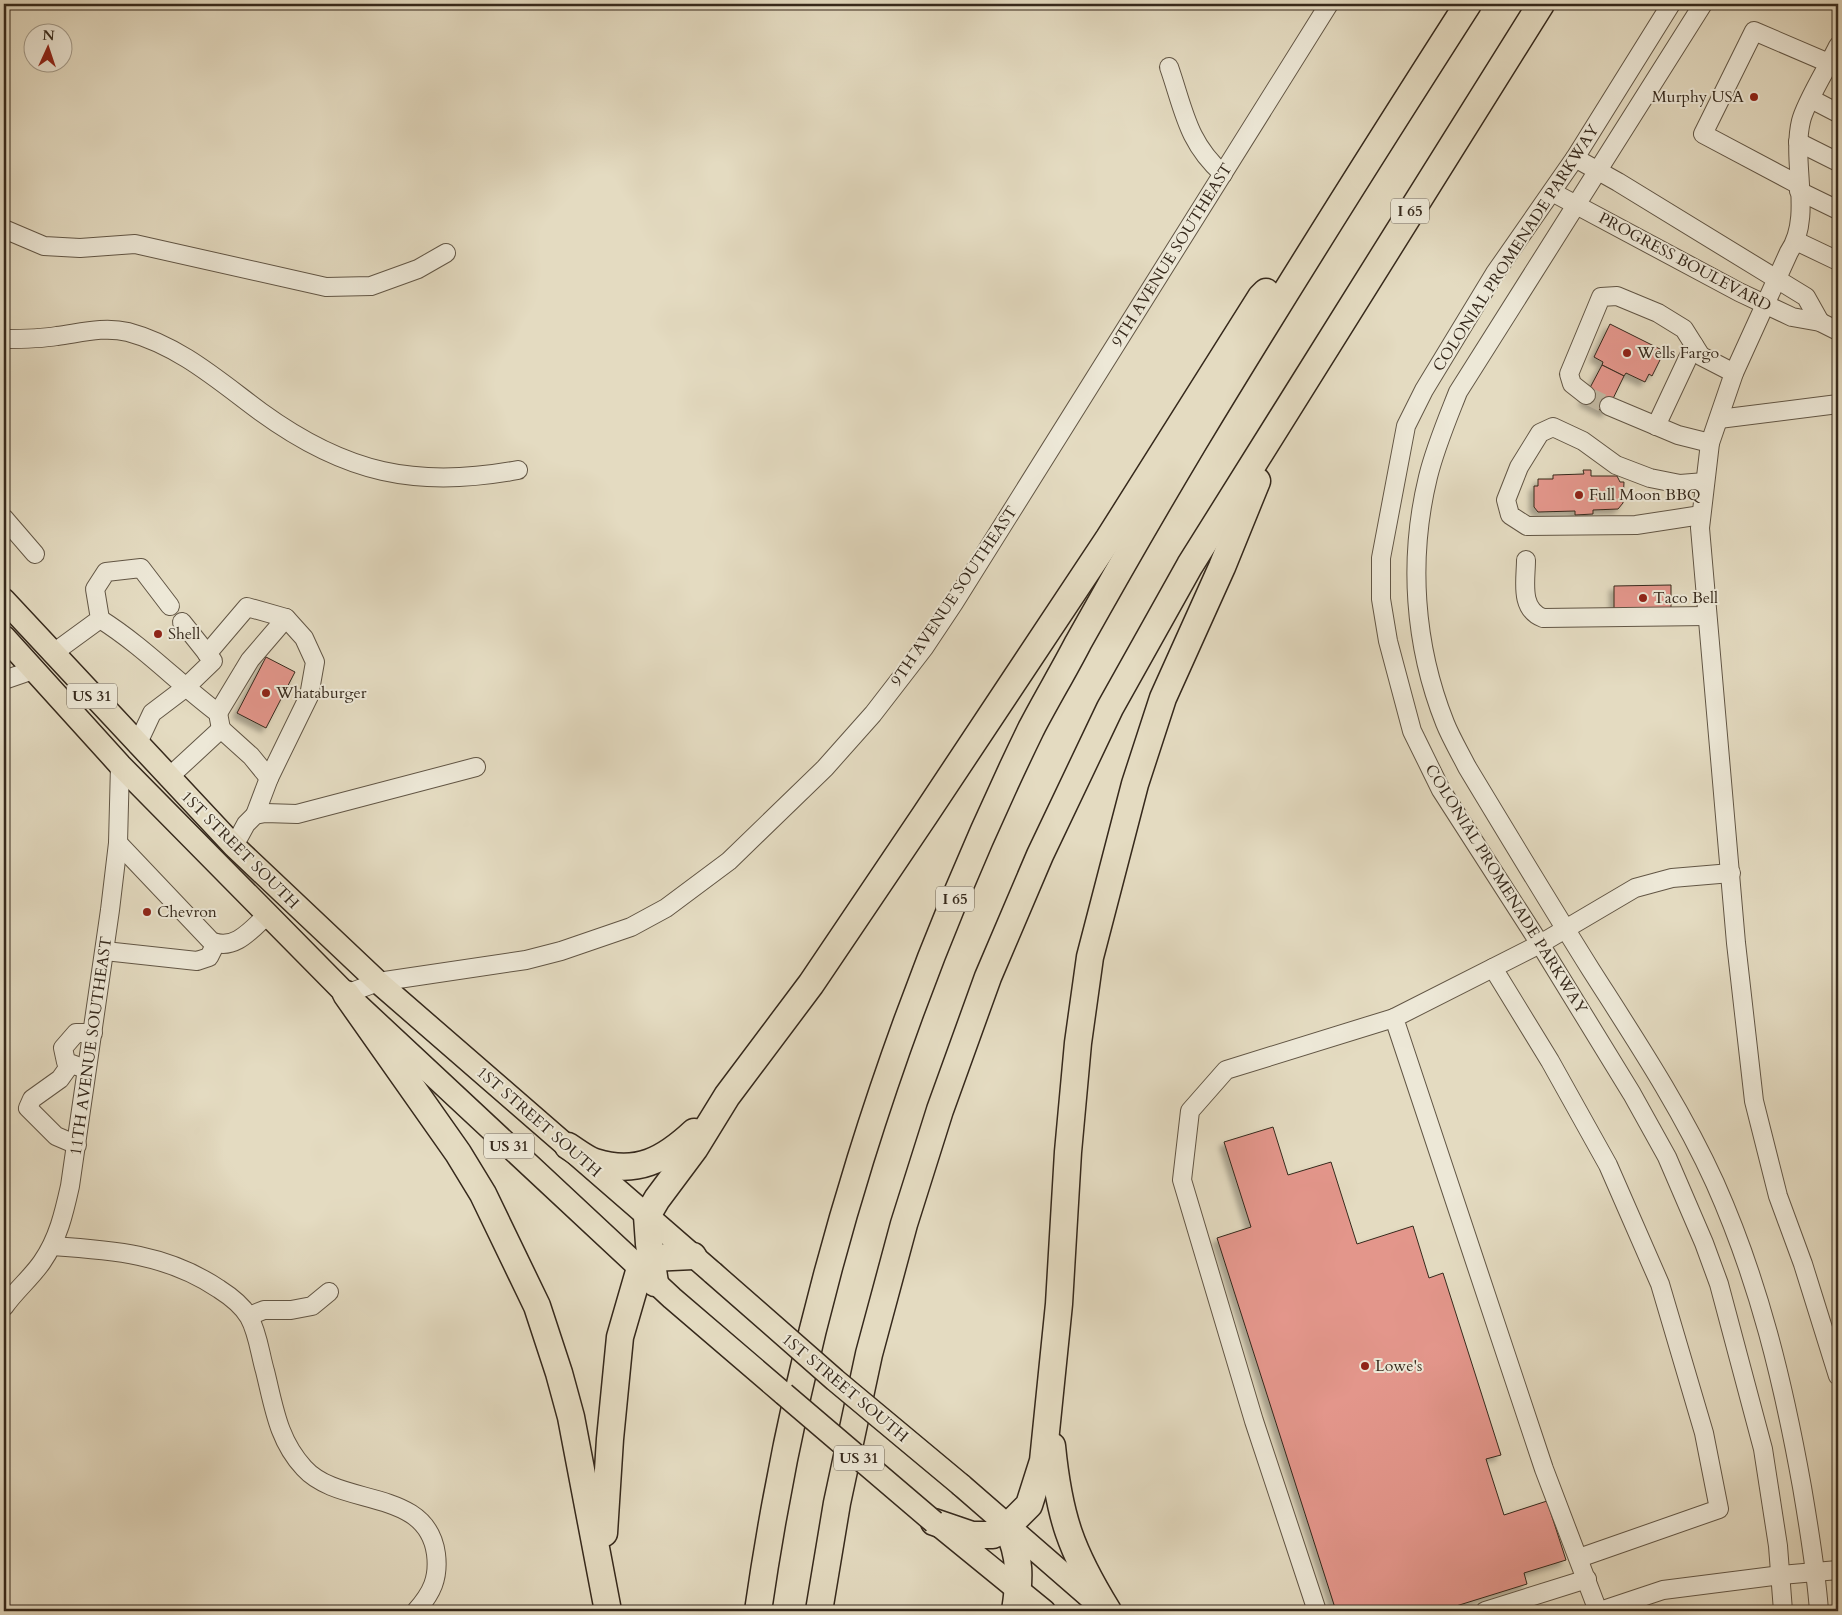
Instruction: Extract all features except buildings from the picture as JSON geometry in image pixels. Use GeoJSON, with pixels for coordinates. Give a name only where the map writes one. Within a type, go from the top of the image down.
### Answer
{"type":"FeatureCollection","features":[{"type":"Feature","properties":{"kind":"highway","name":"I 65"},"geometry":{"type":"LineString","coordinates":[[758,1611],[778,1492],[820,1298],[889,1074],[940,935],[1003,789],[1038,716],[1127,554],[1310,250],[1468,4]]}},
{"type":"Feature","properties":{"kind":"highway","name":"I 65"},"geometry":{"type":"LineString","coordinates":[[819,1611],[837,1503],[869,1354],[899,1242],[940,1110],[988,976],[1044,846],[1110,708],[1190,565],[1541,4]]}},
{"type":"Feature","properties":{"kind":"highway"},"geometry":{"type":"LineString","coordinates":[[654,1277],[648,1216],[657,1199],[695,1148],[722,1105],[810,984],[925,815],[1108,538],[1260,297],[1310,250]]}},
{"type":"Feature","properties":{"kind":"highway"},"geometry":{"type":"LineString","coordinates":[[934,1522],[972,1536],[993,1535],[1007,1527],[1029,1505],[1043,1461],[1058,1304],[1076,1063],[1090,957],[1135,784],[1163,698],[1222,567],[1282,420]]}},
{"type":"Feature","properties":{"kind":"highway"},"geometry":{"type":"LineString","coordinates":[[346,994],[458,1153],[482,1194],[536,1306],[560,1373],[571,1417],[608,1611]]}},
{"type":"Feature","properties":{"kind":"highway"},"geometry":{"type":"LineString","coordinates":[[568,1146],[594,1162],[624,1167],[650,1164],[683,1142],[722,1105]]}},
{"type":"Feature","properties":{"kind":"highway"},"geometry":{"type":"LineString","coordinates":[[608,1611],[604,1524],[620,1338],[654,1277],[693,1256]]}},
{"type":"Feature","properties":{"kind":"highway"},"geometry":{"type":"LineString","coordinates":[[1048,1412],[1056,1490],[1064,1524],[1084,1573],[1107,1611]]}},
{"type":"Feature","properties":{"kind":"highway"},"geometry":{"type":"LineString","coordinates":[[1007,1527],[1016,1546],[1019,1561],[1016,1601]]}},
{"type":"Feature","properties":{"kind":"main road","name":"1ST STREET SOUTH"},"geometry":{"type":"LineString","coordinates":[[4,600],[137,745],[234,846],[378,982],[835,1380],[961,1485],[1007,1527],[1057,1567],[1107,1611]]}},
{"type":"Feature","properties":{"kind":"main road","name":"1ST STREET SOUTH"},"geometry":{"type":"LineString","coordinates":[[4,637],[120,765],[346,994],[654,1277],[934,1522],[1016,1601],[1044,1611]]}},
{"type":"Feature","properties":{"kind":"main road"},"geometry":{"type":"LineString","coordinates":[[33,670],[52,654]]}},
{"type":"Feature","properties":{"kind":"main road"},"geometry":{"type":"LineString","coordinates":[[120,765],[137,745]]}},
{"type":"Feature","properties":{"kind":"street","name":"9TH AVENUE SOUTHEAST"},"geometry":{"type":"LineString","coordinates":[[346,994],[378,982],[526,960],[560,951],[631,927],[674,903],[722,866],[759,833],[825,768],[873,714],[924,648],[1329,4]]}},
{"type":"Feature","properties":{"kind":"street","name":"COLONIAL PROMENADE PARKWAY"},"geometry":{"type":"LineString","coordinates":[[1671,4],[1575,158],[1495,273],[1424,390],[1406,426],[1381,558],[1381,598],[1388,641],[1412,731],[1441,790],[1540,944],[1632,1094],[1667,1157],[1704,1243],[1719,1284],[1763,1449],[1781,1575],[1783,1611]]}},
{"type":"Feature","properties":{"kind":"street","name":"COLONIAL PROMENADE PARKWAY"},"geometry":{"type":"LineString","coordinates":[[1703,4],[1458,392],[1439,440],[1428,477],[1418,539],[1416,582],[1422,644],[1428,671],[1445,724],[1467,767],[1671,1098],[1711,1175],[1728,1217],[1760,1300],[1778,1365],[1816,1572],[1820,1611]]}},
{"type":"Feature","properties":{"kind":"street"},"geometry":{"type":"LineString","coordinates":[[1834,65],[1754,31],[1703,134],[1838,210]]}},
{"type":"Feature","properties":{"kind":"street"},"geometry":{"type":"LineString","coordinates":[[1838,46],[1834,65],[1811,99],[1801,119],[1798,142],[1801,216],[1796,241],[1776,279],[1734,373],[1710,444],[1700,528],[1706,616],[1754,1101],[1778,1196],[1803,1264],[1838,1376]]}},
{"type":"Feature","properties":{"kind":"street"},"geometry":{"type":"LineString","coordinates":[[1170,67],[1193,139],[1207,160],[1223,174]]}},
{"type":"Feature","properties":{"kind":"street"},"geometry":{"type":"LineString","coordinates":[[1811,99],[1838,113]]}},
{"type":"Feature","properties":{"kind":"street"},"geometry":{"type":"LineString","coordinates":[[1798,142],[1838,162]]}},
{"type":"Feature","properties":{"kind":"street","name":"PROGRESS BOULEVARD"},"geometry":{"type":"LineString","coordinates":[[1575,158],[1806,297],[1820,322]]}},
{"type":"Feature","properties":{"kind":"street","name":"PROGRESS BOULEVARD"},"geometry":{"type":"LineString","coordinates":[[1552,192],[1764,305],[1792,317],[1820,322],[1838,331]]}},
{"type":"Feature","properties":{"kind":"street"},"geometry":{"type":"LineString","coordinates":[[4,229],[44,246],[80,248],[135,244],[326,287],[356,287],[378,284],[418,269],[446,252]]}},
{"type":"Feature","properties":{"kind":"street"},"geometry":{"type":"LineString","coordinates":[[1796,241],[1838,262]]}},
{"type":"Feature","properties":{"kind":"street"},"geometry":{"type":"LineString","coordinates":[[1586,395],[1572,384],[1569,374],[1601,297],[1617,296],[1658,313],[1684,329],[1701,356],[1734,373]]}},
{"type":"Feature","properties":{"kind":"street"},"geometry":{"type":"LineString","coordinates":[[4,340],[32,339],[85,331],[109,330],[128,332],[150,340],[193,361],[300,438],[352,462],[377,471],[407,476],[493,474],[518,470]]}},
{"type":"Feature","properties":{"kind":"street"},"geometry":{"type":"LineString","coordinates":[[1656,426],[1694,346]]}},
{"type":"Feature","properties":{"kind":"street"},"geometry":{"type":"LineString","coordinates":[[1719,419],[1838,404]]}},
{"type":"Feature","properties":{"kind":"street"},"geometry":{"type":"LineString","coordinates":[[1610,406],[1678,435],[1710,444]]}},
{"type":"Feature","properties":{"kind":"street"},"geometry":{"type":"LineString","coordinates":[[1701,515],[1636,525],[1527,526],[1510,515],[1506,500],[1519,467],[1534,440],[1540,433],[1553,427],[1583,441],[1616,465],[1650,478],[1680,484],[1705,482]]}},
{"type":"Feature","properties":{"kind":"street"},"geometry":{"type":"LineString","coordinates":[[4,518],[35,554]]}},
{"type":"Feature","properties":{"kind":"street"},"geometry":{"type":"LineString","coordinates":[[1526,560],[1526,600],[1532,611],[1543,618],[1706,616]]}},
{"type":"Feature","properties":{"kind":"street"},"geometry":{"type":"LineString","coordinates":[[170,606],[141,568],[106,572],[95,589],[100,619],[129,638],[185,688],[252,756],[268,778]]}},
{"type":"Feature","properties":{"kind":"street"},"geometry":{"type":"LineString","coordinates":[[207,654],[247,607],[286,618],[304,638],[315,662],[309,696],[268,778],[255,815],[246,824],[234,846]]}},
{"type":"Feature","properties":{"kind":"street"},"geometry":{"type":"LineString","coordinates":[[168,778],[219,721],[250,660],[286,618]]}},
{"type":"Feature","properties":{"kind":"street"},"geometry":{"type":"LineString","coordinates":[[52,654],[100,619]]}},
{"type":"Feature","properties":{"kind":"street"},"geometry":{"type":"LineString","coordinates":[[137,745],[152,712],[185,688],[213,661],[182,622]]}},
{"type":"Feature","properties":{"kind":"street"},"geometry":{"type":"LineString","coordinates":[[4,680],[33,670]]}},
{"type":"Feature","properties":{"kind":"street","name":"11TH AVENUE SOUTHEAST"},"geometry":{"type":"LineString","coordinates":[[4,1306],[19,1286],[41,1264],[52,1246],[60,1227],[77,1145],[105,951],[118,843],[120,765]]}},
{"type":"Feature","properties":{"kind":"street"},"geometry":{"type":"LineString","coordinates":[[255,815],[265,812],[297,814],[476,766]]}},
{"type":"Feature","properties":{"kind":"street"},"geometry":{"type":"LineString","coordinates":[[118,843],[186,916],[216,943],[228,944],[240,940],[267,915]]}},
{"type":"Feature","properties":{"kind":"street"},"geometry":{"type":"LineString","coordinates":[[1317,1611],[1254,1421],[1182,1180],[1190,1111],[1226,1070],[1394,1018],[1540,944],[1635,888],[1672,878],[1731,874]]}},
{"type":"Feature","properties":{"kind":"street"},"geometry":{"type":"LineString","coordinates":[[105,951],[197,961],[209,957],[216,943]]}},
{"type":"Feature","properties":{"kind":"street"},"geometry":{"type":"LineString","coordinates":[[1493,968],[1550,1060],[1608,1166],[1660,1284],[1704,1433],[1719,1509],[1579,1558]]}},
{"type":"Feature","properties":{"kind":"street"},"geometry":{"type":"LineString","coordinates":[[1394,1018],[1544,1469],[1599,1611],[1663,1590],[1781,1575],[1838,1570]]}},
{"type":"Feature","properties":{"kind":"street"},"geometry":{"type":"LineString","coordinates":[[88,1069],[70,1065],[66,1062],[63,1053],[66,1042],[76,1033],[93,1033]]}},
{"type":"Feature","properties":{"kind":"street"},"geometry":{"type":"LineString","coordinates":[[70,1065],[60,1079],[32,1099],[28,1108],[56,1136],[77,1145]]}},
{"type":"Feature","properties":{"kind":"street"},"geometry":{"type":"LineString","coordinates":[[52,1246],[124,1253],[171,1263],[188,1270],[225,1293],[248,1316],[259,1348],[272,1409],[282,1436],[294,1456],[306,1470],[318,1479],[340,1490],[394,1505],[418,1519],[430,1531],[435,1546],[438,1575],[432,1591],[416,1611]]}},
{"type":"Feature","properties":{"kind":"street"},"geometry":{"type":"LineString","coordinates":[[248,1316],[264,1310],[290,1310],[312,1306],[329,1292]]}},
{"type":"Feature","properties":{"kind":"street"},"geometry":{"type":"LineString","coordinates":[[1485,1611],[1587,1579]]}},
{"type":"Feature","properties":{"kind":"tunnel"},"geometry":{"type":"LineString","coordinates":[[1586,395],[1609,406]]}},
{"type":"Feature","properties":{"kind":"place","name":"Murphy USA"},"geometry":{"type":"Point","coordinates":[1754,97]}},
{"type":"Feature","properties":{"kind":"place","name":"Wells Fargo"},"geometry":{"type":"Point","coordinates":[1627,353]}},
{"type":"Feature","properties":{"kind":"place","name":"Full Moon BBQ"},"geometry":{"type":"Point","coordinates":[1579,495]}},
{"type":"Feature","properties":{"kind":"place","name":"Taco Bell"},"geometry":{"type":"Point","coordinates":[1643,598]}},
{"type":"Feature","properties":{"kind":"place","name":"Shell"},"geometry":{"type":"Point","coordinates":[158,634]}},
{"type":"Feature","properties":{"kind":"place","name":"Whataburger"},"geometry":{"type":"Point","coordinates":[266,693]}},
{"type":"Feature","properties":{"kind":"place","name":"Chevron"},"geometry":{"type":"Point","coordinates":[147,912]}},
{"type":"Feature","properties":{"kind":"place","name":"Lowe's"},"geometry":{"type":"Point","coordinates":[1365,1366]}}]}
